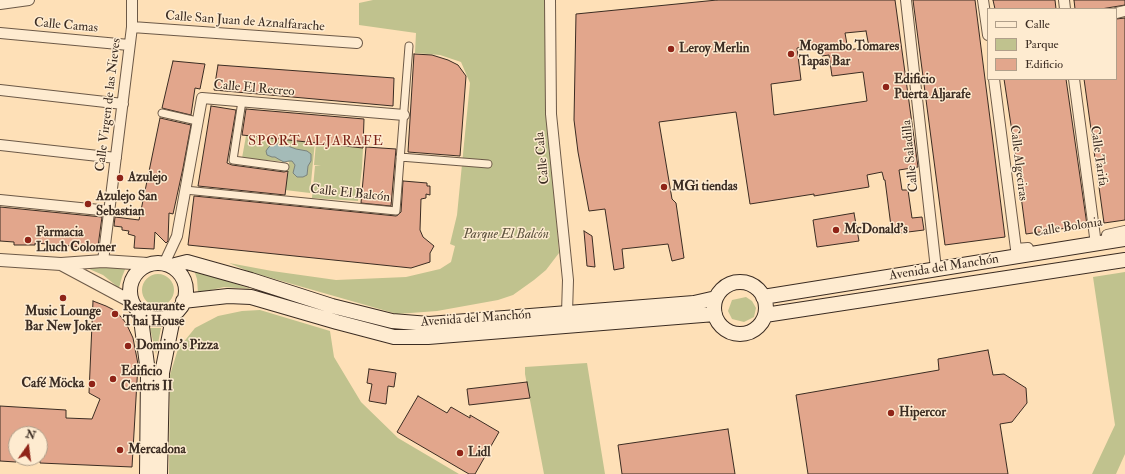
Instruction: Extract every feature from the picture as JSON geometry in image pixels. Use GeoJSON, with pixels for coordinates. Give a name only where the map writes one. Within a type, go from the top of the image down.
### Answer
{"type":"FeatureCollection","features":[{"type":"Feature","properties":{"kind":"main road","name":"Avenida del Manchón"},"geometry":{"type":"LineString","coordinates":[[763,297],[936,265],[1125,239]]}},
{"type":"Feature","properties":{"kind":"main road","name":"Avenida del Manchón"},"geometry":{"type":"LineString","coordinates":[[765,315],[1125,260]]}},
{"type":"Feature","properties":{"kind":"main road","name":"Avenida del Manchón"},"geometry":{"type":"LineString","coordinates":[[168,265],[187,262],[251,280],[332,306],[392,321],[428,324],[694,303],[716,298]]}},
{"type":"Feature","properties":{"kind":"main road"},"geometry":{"type":"LineString","coordinates":[[136,307],[152,318],[164,318],[174,313],[180,307],[185,294],[183,278],[178,272],[168,265],[156,263],[148,264],[137,272],[131,282],[130,294],[136,307],[148,372],[147,474]]}},
{"type":"Feature","properties":{"kind":"main road"},"geometry":{"type":"LineString","coordinates":[[733,283],[744,283],[753,286],[763,297],[765,303],[765,315],[761,323],[755,329],[743,334],[736,334],[729,332],[717,321],[714,314],[714,305],[716,298],[724,288],[733,283]]}},
{"type":"Feature","properties":{"kind":"main road","name":"Avenida del Manchón"},"geometry":{"type":"LineString","coordinates":[[183,301],[228,296],[251,297],[394,337],[428,337],[714,314]]}},
{"type":"Feature","properties":{"kind":"main road"},"geometry":{"type":"LineString","coordinates":[[160,474],[162,373],[174,313]]}},
{"type":"Feature","properties":{"kind":"street"},"geometry":{"type":"LineString","coordinates":[[0,4],[29,0]]}},
{"type":"Feature","properties":{"kind":"street","name":"Calle Virgen de las Nieves"},"geometry":{"type":"LineString","coordinates":[[104,261],[132,27],[132,0]]}},
{"type":"Feature","properties":{"kind":"street","name":"Calle Cala"},"geometry":{"type":"LineString","coordinates":[[550,0],[552,114],[568,280],[567,313]]}},
{"type":"Feature","properties":{"kind":"street","name":"Calle Saladilla"},"geometry":{"type":"LineString","coordinates":[[906,0],[936,265]]}},
{"type":"Feature","properties":{"kind":"street"},"geometry":{"type":"LineString","coordinates":[[983,0],[987,26]]}},
{"type":"Feature","properties":{"kind":"street","name":"Calle San Juan de Aznalfarache"},"geometry":{"type":"LineString","coordinates":[[132,27],[357,42]]}},
{"type":"Feature","properties":{"kind":"street","name":"Calle Camas"},"geometry":{"type":"LineString","coordinates":[[0,34],[129,45]]}},
{"type":"Feature","properties":{"kind":"street","name":"Calle El Balcón"},"geometry":{"type":"LineString","coordinates":[[185,190],[396,211],[409,46]]}},
{"type":"Feature","properties":{"kind":"street","name":"Calle Algeciras"},"geometry":{"type":"LineString","coordinates":[[994,80],[1016,250]]}},
{"type":"Feature","properties":{"kind":"street","name":"Calle Tarifa"},"geometry":{"type":"LineString","coordinates":[[1074,80],[1095,237]]}},
{"type":"Feature","properties":{"kind":"street"},"geometry":{"type":"LineString","coordinates":[[0,90],[123,104]]}},
{"type":"Feature","properties":{"kind":"street","name":"Calle El Recreo"},"geometry":{"type":"LineString","coordinates":[[168,265],[177,236],[202,98],[404,115]]}},
{"type":"Feature","properties":{"kind":"street"},"geometry":{"type":"LineString","coordinates":[[242,101],[233,160],[285,167]]}},
{"type":"Feature","properties":{"kind":"street"},"geometry":{"type":"LineString","coordinates":[[162,113],[197,121]]}},
{"type":"Feature","properties":{"kind":"street"},"geometry":{"type":"LineString","coordinates":[[0,145],[116,158]]}},
{"type":"Feature","properties":{"kind":"street"},"geometry":{"type":"LineString","coordinates":[[400,157],[488,164]]}},
{"type":"Feature","properties":{"kind":"street"},"geometry":{"type":"LineString","coordinates":[[0,200],[110,211]]}},
{"type":"Feature","properties":{"kind":"street","name":"Calle Bolonia"},"geometry":{"type":"LineString","coordinates":[[1016,250],[1125,231]]}},
{"type":"Feature","properties":{"kind":"street"},"geometry":{"type":"LineString","coordinates":[[0,260],[61,264],[104,261],[148,264]]}},
{"type":"Feature","properties":{"kind":"street"},"geometry":{"type":"LineString","coordinates":[[61,264],[136,307]]}},
{"type":"Feature","properties":{"kind":"green space","name":"Parque El Balcón"},"geometry":{"type":"Polygon","coordinates":[[[373,0],[545,0],[548,113],[559,253],[546,270],[513,295],[498,300],[437,311],[397,314],[250,272],[229,263],[336,280],[406,277],[440,269],[451,262],[455,246],[450,244],[457,215],[470,83],[461,62],[440,55],[415,53],[416,33],[359,25],[359,3],[373,0]]]}},
{"type":"Feature","properties":{"kind":"green space"},"geometry":{"type":"Polygon","coordinates":[[[246,136],[315,141],[310,193],[285,190],[289,162],[242,158],[246,136]]]}},
{"type":"Feature","properties":{"kind":"green space"},"geometry":{"type":"Polygon","coordinates":[[[316,143],[363,148],[358,201],[312,198],[315,166],[321,166],[314,165],[316,143]]]}},
{"type":"Feature","properties":{"kind":"green space"},"geometry":{"type":"Polygon","coordinates":[[[80,265],[126,267],[119,288],[103,275],[80,265]]]}},
{"type":"Feature","properties":{"kind":"green space"},"geometry":{"type":"Polygon","coordinates":[[[194,270],[251,289],[224,287],[198,293],[197,279],[194,270]]]}},
{"type":"Feature","properties":{"kind":"green space"},"geometry":{"type":"Polygon","coordinates":[[[1125,272],[1125,454],[1116,474],[1092,474],[1115,425],[1093,277],[1125,272]]]}},
{"type":"Feature","properties":{"kind":"green space"},"geometry":{"type":"Polygon","coordinates":[[[155,274],[161,274],[171,281],[174,290],[173,296],[167,303],[161,306],[155,306],[145,299],[142,293],[142,287],[149,277],[155,274]]]}},
{"type":"Feature","properties":{"kind":"green space"},"geometry":{"type":"Polygon","coordinates":[[[746,297],[752,301],[756,308],[754,317],[744,322],[732,319],[728,311],[732,300],[746,297]]]}},
{"type":"Feature","properties":{"kind":"green space"},"geometry":{"type":"Polygon","coordinates":[[[260,310],[330,331],[334,357],[361,402],[398,438],[459,474],[169,474],[170,375],[178,349],[195,328],[218,316],[242,311],[260,310]]]}},
{"type":"Feature","properties":{"kind":"green space"},"geometry":{"type":"Polygon","coordinates":[[[150,328],[161,328],[156,354],[150,328]]]}},
{"type":"Feature","properties":{"kind":"green space"},"geometry":{"type":"Polygon","coordinates":[[[587,363],[605,474],[544,474],[525,374],[525,367],[587,363]]]}},
{"type":"Feature","properties":{"kind":"water"},"geometry":{"type":"Polygon","coordinates":[[[277,144],[307,151],[311,154],[311,161],[308,166],[307,175],[297,177],[293,173],[295,165],[292,161],[284,162],[267,155],[266,151],[268,148],[271,145],[277,144]]]}},
{"type":"Feature","properties":{"kind":"building"},"geometry":{"type":"Polygon","coordinates":[[[717,0],[895,0],[918,167],[899,170],[902,190],[908,190],[912,218],[922,217],[924,230],[892,234],[885,180],[882,172],[867,175],[869,187],[750,204],[736,112],[659,122],[672,199],[676,203],[684,258],[672,261],[668,244],[622,249],[624,268],[614,270],[605,209],[589,211],[578,152],[574,120],[576,14],[717,0]],[[866,31],[845,33],[848,50],[869,47],[866,31]],[[821,45],[797,48],[801,80],[771,84],[774,115],[867,101],[863,72],[832,76],[829,55],[822,56],[821,45]]]}},
{"type":"Feature","properties":{"kind":"building"},"geometry":{"type":"Polygon","coordinates":[[[913,0],[975,0],[1005,237],[945,245],[913,0]]]}},
{"type":"Feature","properties":{"kind":"building"},"geometry":{"type":"Polygon","coordinates":[[[993,0],[1055,0],[1056,8],[995,8],[993,0]]]}},
{"type":"Feature","properties":{"kind":"building"},"geometry":{"type":"Polygon","coordinates":[[[1074,0],[1125,0],[1125,5],[1107,8],[1075,8],[1074,0]]]}},
{"type":"Feature","properties":{"kind":"building"},"geometry":{"type":"Polygon","coordinates":[[[1125,18],[1125,220],[1104,223],[1084,80],[1117,80],[1117,19],[1125,18]]]}},
{"type":"Feature","properties":{"kind":"building"},"geometry":{"type":"Polygon","coordinates":[[[414,54],[432,55],[448,60],[458,65],[466,76],[460,156],[408,152],[414,54]]]}},
{"type":"Feature","properties":{"kind":"building"},"geometry":{"type":"Polygon","coordinates":[[[173,61],[205,64],[200,89],[195,88],[191,115],[162,108],[173,61]]]}},
{"type":"Feature","properties":{"kind":"building"},"geometry":{"type":"Polygon","coordinates":[[[218,65],[394,78],[393,106],[214,90],[218,65]]]}},
{"type":"Feature","properties":{"kind":"building"},"geometry":{"type":"Polygon","coordinates":[[[1004,80],[1066,80],[1087,225],[1026,234],[1004,80]]]}},
{"type":"Feature","properties":{"kind":"building"},"geometry":{"type":"Polygon","coordinates":[[[211,106],[236,110],[227,163],[284,172],[288,171],[285,195],[198,186],[211,106]]]}},
{"type":"Feature","properties":{"kind":"building"},"geometry":{"type":"Polygon","coordinates":[[[246,109],[364,119],[363,148],[242,135],[246,109]]]}},
{"type":"Feature","properties":{"kind":"building"},"geometry":{"type":"Polygon","coordinates":[[[160,118],[191,125],[183,168],[173,214],[169,213],[168,241],[166,243],[155,232],[154,249],[134,248],[135,236],[128,234],[129,231],[122,230],[122,227],[114,226],[115,217],[139,220],[160,118]]]}},
{"type":"Feature","properties":{"kind":"building"},"geometry":{"type":"Polygon","coordinates":[[[366,147],[396,149],[391,206],[361,203],[366,147]]]}},
{"type":"Feature","properties":{"kind":"building"},"geometry":{"type":"Polygon","coordinates":[[[403,181],[427,183],[427,186],[430,186],[430,195],[426,194],[426,198],[421,199],[420,230],[423,237],[434,246],[430,253],[430,262],[411,268],[188,245],[194,196],[396,216],[401,212],[403,181]]]}},
{"type":"Feature","properties":{"kind":"building"},"geometry":{"type":"Polygon","coordinates":[[[0,207],[102,217],[98,246],[96,248],[35,243],[35,245],[14,245],[14,242],[0,241],[0,207]]]}},
{"type":"Feature","properties":{"kind":"building","name":"McDonald's"},"geometry":{"type":"Polygon","coordinates":[[[854,213],[859,241],[817,247],[813,220],[854,213]]]}},
{"type":"Feature","properties":{"kind":"building"},"geometry":{"type":"Polygon","coordinates":[[[584,231],[592,236],[595,267],[587,266],[584,231]]]}},
{"type":"Feature","properties":{"kind":"building","name":"Edificio Centris II"},"geometry":{"type":"Polygon","coordinates":[[[93,301],[116,311],[126,323],[133,338],[138,364],[132,467],[48,463],[48,426],[8,426],[8,462],[0,461],[0,406],[66,410],[66,418],[92,419],[100,399],[89,393],[93,301]]]}},
{"type":"Feature","properties":{"kind":"building"},"geometry":{"type":"Polygon","coordinates":[[[988,350],[993,375],[1004,374],[1026,388],[1027,403],[1012,422],[1000,424],[1008,474],[808,474],[796,395],[939,370],[938,359],[988,350]]]}},
{"type":"Feature","properties":{"kind":"building"},"geometry":{"type":"Polygon","coordinates":[[[369,369],[396,373],[394,387],[388,386],[386,404],[369,401],[372,384],[367,383],[369,369]]]}},
{"type":"Feature","properties":{"kind":"building"},"geometry":{"type":"Polygon","coordinates":[[[527,382],[530,398],[469,405],[467,389],[527,382]]]}},
{"type":"Feature","properties":{"kind":"building","name":"Lidl"},"geometry":{"type":"Polygon","coordinates":[[[418,396],[447,413],[451,407],[470,418],[470,415],[499,432],[475,474],[469,474],[397,432],[418,396]]]}},
{"type":"Feature","properties":{"kind":"building"},"geometry":{"type":"Polygon","coordinates":[[[728,429],[735,474],[622,474],[618,445],[728,429]]]}},
{"type":"Feature","properties":{"kind":"place","name":"Leroy Merlin"},"geometry":{"type":"Point","coordinates":[671,49]}},
{"type":"Feature","properties":{"kind":"place","name":"Mogambo Tomares Tapas Bar"},"geometry":{"type":"Point","coordinates":[791,54]}},
{"type":"Feature","properties":{"kind":"place","name":"Edificio Puerta Aljarafe"},"geometry":{"type":"Point","coordinates":[886,87]}},
{"type":"Feature","properties":{"kind":"place","name":"Azulejo"},"geometry":{"type":"Point","coordinates":[120,178]}},
{"type":"Feature","properties":{"kind":"place","name":"MGi tiendas"},"geometry":{"type":"Point","coordinates":[664,187]}},
{"type":"Feature","properties":{"kind":"place","name":"Azulejo San Sebastian"},"geometry":{"type":"Point","coordinates":[88,204]}},
{"type":"Feature","properties":{"kind":"place","name":"McDonald's"},"geometry":{"type":"Point","coordinates":[836,230]}},
{"type":"Feature","properties":{"kind":"place","name":"Farmacia Lluch Colomer"},"geometry":{"type":"Point","coordinates":[28,240]}},
{"type":"Feature","properties":{"kind":"place","name":"Music Lounge Bar New Joker"},"geometry":{"type":"Point","coordinates":[63,298]}},
{"type":"Feature","properties":{"kind":"place","name":"Restaurante Thai House"},"geometry":{"type":"Point","coordinates":[115,314]}},
{"type":"Feature","properties":{"kind":"place","name":"Domino's Pizza"},"geometry":{"type":"Point","coordinates":[128,346]}},
{"type":"Feature","properties":{"kind":"place","name":"Edificio Centris II"},"geometry":{"type":"Point","coordinates":[113,379]}},
{"type":"Feature","properties":{"kind":"place","name":"Café Möcka"},"geometry":{"type":"Point","coordinates":[92,384]}},
{"type":"Feature","properties":{"kind":"place","name":"Hipercor"},"geometry":{"type":"Point","coordinates":[891,413]}},
{"type":"Feature","properties":{"kind":"place","name":"Mercadona"},"geometry":{"type":"Point","coordinates":[120,450]}},
{"type":"Feature","properties":{"kind":"place","name":"Lidl"},"geometry":{"type":"Point","coordinates":[460,453]}},
{"type":"Feature","properties":{"kind":"district","name":"SPORT ALJARAFE"},"geometry":{"type":"Point","coordinates":[316,142]}}]}
